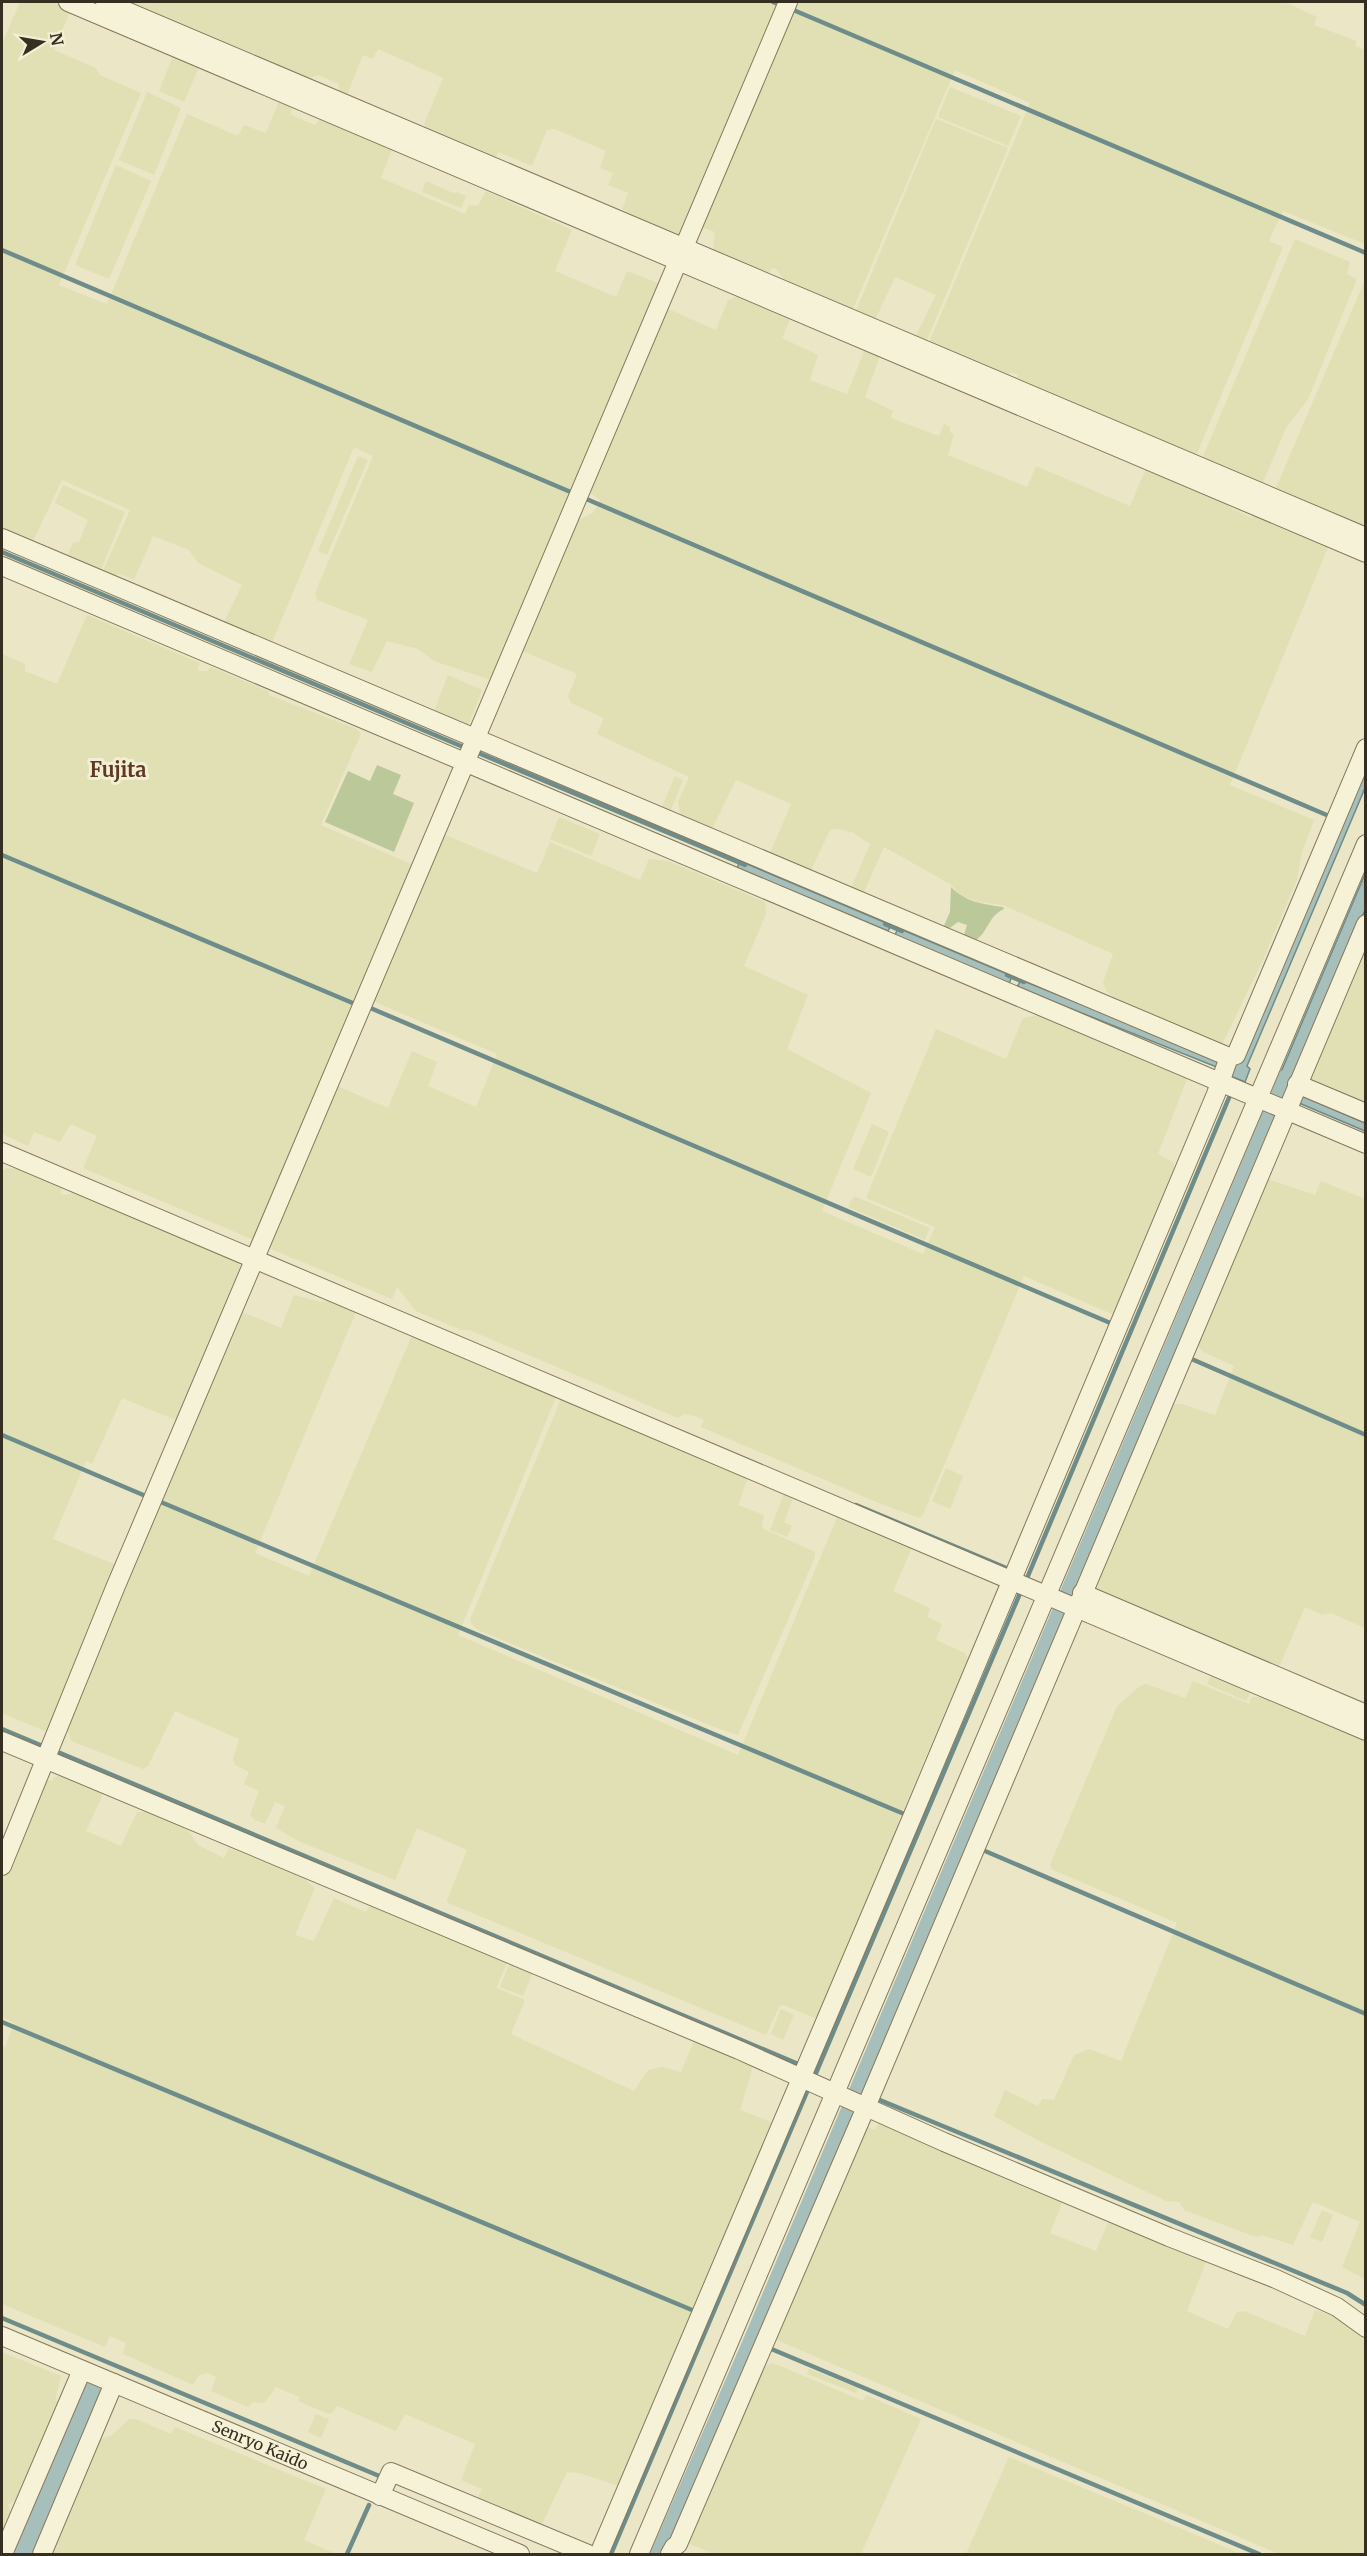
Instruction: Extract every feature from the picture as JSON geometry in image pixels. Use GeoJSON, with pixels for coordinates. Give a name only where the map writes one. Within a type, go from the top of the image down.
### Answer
{"type":"FeatureCollection","features":[{"type":"Feature","properties":{"kind":"street"},"geometry":{"type":"LineString","coordinates":[[68,2],[1365,537]]}},
{"type":"Feature","properties":{"kind":"street"},"geometry":{"type":"LineString","coordinates":[[105,2],[681,253],[1027,408],[1365,553]]}},
{"type":"Feature","properties":{"kind":"street"},"geometry":{"type":"LineString","coordinates":[[2,1866],[255,1255],[786,6]]}},
{"type":"Feature","properties":{"kind":"street"},"geometry":{"type":"LineString","coordinates":[[2,538],[471,750],[1282,1099],[1365,1144]]}},
{"type":"Feature","properties":{"kind":"street"},"geometry":{"type":"LineString","coordinates":[[2,566],[471,750],[1228,1075]]}},
{"type":"Feature","properties":{"kind":"street"},"geometry":{"type":"LineString","coordinates":[[670,2554],[678,2544],[912,1817],[1042,1589],[1118,1327],[1228,1075],[1365,748]]}},
{"type":"Feature","properties":{"kind":"street"},"geometry":{"type":"LineString","coordinates":[[598,2554],[827,2086],[1042,1589],[1282,1099],[1365,844]]}},
{"type":"Feature","properties":{"kind":"street"},"geometry":{"type":"LineString","coordinates":[[639,2554],[827,2086],[1042,1589],[1365,924]]}},
{"type":"Feature","properties":{"kind":"street"},"geometry":{"type":"LineString","coordinates":[[1282,1099],[1365,1113]]}},
{"type":"Feature","properties":{"kind":"street"},"geometry":{"type":"LineString","coordinates":[[2,1152],[255,1255],[1042,1589],[1365,1731]]}},
{"type":"Feature","properties":{"kind":"street"},"geometry":{"type":"LineString","coordinates":[[1042,1589],[1365,1714]]}},
{"type":"Feature","properties":{"kind":"street"},"geometry":{"type":"LineString","coordinates":[[2,1741],[49,1753],[827,2086],[1158,2233],[1297,2288],[1337,2307],[1365,2328]]}},
{"type":"Feature","properties":{"kind":"street","name":"Senryo Kaido"},"geometry":{"type":"LineString","coordinates":[[2,2336],[114,2383],[385,2485],[520,2554]]}},
{"type":"Feature","properties":{"kind":"street"},"geometry":{"type":"LineString","coordinates":[[3,2554],[82,2370]]}},
{"type":"Feature","properties":{"kind":"street"},"geometry":{"type":"LineString","coordinates":[[42,2554],[114,2383]]}},
{"type":"Feature","properties":{"kind":"street"},"geometry":{"type":"LineString","coordinates":[[385,2485],[391,2472],[588,2554]]}},
{"type":"Feature","properties":{"kind":"green space"},"geometry":{"type":"Polygon","coordinates":[[[20,2],[57,2],[72,7],[54,50],[96,68],[100,75],[141,93],[59,285],[107,304],[187,114],[238,136],[244,125],[266,133],[280,99],[292,108],[291,115],[315,125],[320,119],[394,144],[381,178],[465,214],[469,205],[479,204],[486,191],[572,230],[555,271],[616,297],[627,271],[661,284],[491,680],[434,661],[418,649],[387,641],[372,672],[349,664],[368,620],[317,600],[315,593],[373,456],[354,447],[271,645],[223,624],[242,585],[198,563],[189,550],[153,536],[134,580],[121,574],[117,574],[115,578],[102,573],[130,510],[62,480],[32,541],[2,531],[2,44],[20,2]]]}},
{"type":"Feature","properties":{"kind":"green space"},"geometry":{"type":"Polygon","coordinates":[[[123,2],[782,2],[680,236],[626,215],[627,211],[622,210],[628,193],[608,185],[613,173],[600,168],[606,151],[555,129],[547,130],[532,166],[498,152],[495,159],[427,130],[424,124],[443,78],[378,49],[373,59],[363,55],[347,95],[339,92],[339,84],[318,75],[307,79],[276,66],[274,62],[123,2]]]}},
{"type":"Feature","properties":{"kind":"green space"},"geometry":{"type":"Polygon","coordinates":[[[794,2],[1285,2],[1317,17],[1314,25],[1357,41],[1355,46],[1365,50],[1365,244],[1283,211],[1269,241],[1283,247],[1196,456],[1015,381],[1018,375],[1011,372],[1008,378],[930,344],[930,340],[1030,103],[955,70],[852,311],[787,283],[775,268],[768,273],[762,273],[713,251],[715,232],[698,226],[794,2]]]}},
{"type":"Feature","properties":{"kind":"green space"},"geometry":{"type":"Polygon","coordinates":[[[173,56],[199,67],[184,102],[159,91],[173,56]]]}},
{"type":"Feature","properties":{"kind":"green space"},"geometry":{"type":"Polygon","coordinates":[[[950,87],[1021,116],[1008,146],[938,117],[950,87]]]}},
{"type":"Feature","properties":{"kind":"green space"},"geometry":{"type":"Polygon","coordinates":[[[147,92],[181,108],[154,175],[119,160],[147,92]]]}},
{"type":"Feature","properties":{"kind":"green space"},"geometry":{"type":"Polygon","coordinates":[[[936,119],[1008,148],[926,342],[914,340],[936,295],[895,277],[875,320],[855,313],[936,119]]]}},
{"type":"Feature","properties":{"kind":"green space"},"geometry":{"type":"Polygon","coordinates":[[[116,165],[151,181],[109,279],[75,265],[116,165]]]}},
{"type":"Feature","properties":{"kind":"green space"},"geometry":{"type":"Polygon","coordinates":[[[426,181],[466,196],[461,208],[422,192],[426,181]]]}},
{"type":"Feature","properties":{"kind":"green space"},"geometry":{"type":"Polygon","coordinates":[[[1295,239],[1350,262],[1347,274],[1357,279],[1308,399],[1286,428],[1261,487],[1201,461],[1295,239]]]}},
{"type":"Feature","properties":{"kind":"green space"},"geometry":{"type":"Polygon","coordinates":[[[1365,280],[1365,530],[1276,488],[1365,280]]]}},
{"type":"Feature","properties":{"kind":"green space"},"geometry":{"type":"Polygon","coordinates":[[[741,295],[790,319],[782,338],[818,355],[810,380],[847,394],[865,349],[880,356],[865,397],[893,411],[891,418],[939,436],[944,424],[950,427],[950,432],[954,435],[948,455],[1027,487],[1036,466],[1130,506],[1147,466],[1227,501],[1229,507],[1252,518],[1255,512],[1329,545],[1230,785],[1314,820],[1302,852],[1297,880],[1262,962],[1222,1045],[1121,1003],[1107,992],[1103,982],[1113,954],[1003,905],[979,902],[962,896],[950,884],[884,847],[864,892],[856,891],[851,888],[870,844],[852,832],[830,830],[811,870],[804,870],[770,853],[791,804],[736,780],[711,831],[681,818],[678,802],[689,777],[597,734],[604,718],[571,703],[568,696],[577,674],[520,650],[576,521],[593,513],[600,500],[588,491],[666,308],[716,330],[728,300],[741,295]]]}},
{"type":"Feature","properties":{"kind":"green space"},"geometry":{"type":"Polygon","coordinates":[[[358,456],[368,460],[327,555],[318,551],[358,456]]]}},
{"type":"Feature","properties":{"kind":"green space"},"geometry":{"type":"Polygon","coordinates":[[[63,485],[125,512],[99,574],[66,558],[73,543],[79,542],[88,520],[55,503],[63,485]]]}},
{"type":"Feature","properties":{"kind":"green space"},"geometry":{"type":"Polygon","coordinates":[[[87,615],[200,663],[197,669],[200,671],[207,671],[211,667],[268,691],[269,695],[357,729],[361,734],[321,825],[416,866],[254,1240],[83,1168],[97,1136],[71,1124],[60,1142],[34,1132],[28,1146],[2,1134],[2,654],[25,664],[25,671],[57,684],[87,615]]]}},
{"type":"Feature","properties":{"kind":"green space"},"geometry":{"type":"Polygon","coordinates":[[[448,675],[482,690],[468,726],[434,711],[448,675]]]}},
{"type":"Feature","properties":{"kind":"green space"},"geometry":{"type":"Polygon","coordinates":[[[377,765],[401,775],[393,794],[414,803],[394,852],[325,822],[348,771],[370,781],[377,765]]]}},
{"type":"Feature","properties":{"kind":"green space"},"geometry":{"type":"Polygon","coordinates":[[[675,776],[683,780],[670,812],[661,809],[675,776]]]}},
{"type":"Feature","properties":{"kind":"green space"},"geometry":{"type":"Polygon","coordinates":[[[559,817],[600,834],[591,856],[550,839],[559,817]]]}},
{"type":"Feature","properties":{"kind":"green space"},"geometry":{"type":"Polygon","coordinates":[[[443,834],[537,873],[550,842],[640,880],[649,859],[668,861],[765,902],[766,914],[744,966],[808,995],[787,1049],[871,1093],[822,1211],[923,1254],[935,1227],[866,1198],[936,1029],[1006,1059],[1023,1018],[1040,1015],[1187,1079],[1158,1154],[1173,1162],[1175,1169],[1114,1315],[1024,1276],[923,1515],[919,1518],[701,1427],[704,1420],[684,1414],[678,1418],[469,1330],[461,1330],[416,1311],[397,1287],[392,1299],[271,1249],[268,1243],[337,1086],[388,1108],[412,1051],[437,1062],[428,1086],[476,1107],[497,1054],[370,1000],[443,834]]]}},
{"type":"Feature","properties":{"kind":"green space"},"geometry":{"type":"Polygon","coordinates":[[[951,887],[969,899],[1004,909],[995,915],[976,940],[964,935],[967,925],[958,922],[947,930],[943,928],[950,912],[951,887]]]}},
{"type":"Feature","properties":{"kind":"green space"},"geometry":{"type":"Polygon","coordinates":[[[1365,943],[1365,1106],[1307,1080],[1365,943]]]}},
{"type":"Feature","properties":{"kind":"green space"},"geometry":{"type":"Polygon","coordinates":[[[872,1124],[889,1132],[871,1177],[853,1169],[872,1124]]]}},
{"type":"Feature","properties":{"kind":"green space"},"geometry":{"type":"Polygon","coordinates":[[[22,1169],[63,1186],[60,1194],[77,1192],[240,1261],[239,1265],[243,1270],[178,1421],[122,1398],[92,1464],[86,1461],[53,1539],[119,1566],[47,1732],[2,1713],[2,1170],[22,1169]]]}},
{"type":"Feature","properties":{"kind":"green space"},"geometry":{"type":"Polygon","coordinates":[[[1268,1179],[1315,1195],[1321,1181],[1365,1199],[1365,1628],[1331,1613],[1322,1615],[1305,1607],[1280,1665],[1276,1667],[1096,1591],[1093,1587],[1172,1404],[1182,1404],[1215,1415],[1234,1366],[1205,1353],[1200,1349],[1197,1341],[1268,1179]]]}},
{"type":"Feature","properties":{"kind":"green space"},"geometry":{"type":"Polygon","coordinates":[[[854,1196],[930,1228],[925,1240],[848,1207],[854,1196]]]}},
{"type":"Feature","properties":{"kind":"green space"},"geometry":{"type":"Polygon","coordinates":[[[294,1295],[321,1302],[330,1300],[356,1312],[255,1553],[309,1576],[412,1335],[557,1395],[458,1635],[738,1755],[838,1515],[912,1548],[893,1591],[930,1608],[927,1617],[942,1624],[936,1640],[965,1653],[968,1658],[898,1822],[901,1828],[822,2014],[815,2018],[783,2005],[779,2007],[766,2035],[448,1903],[447,1900],[467,1850],[417,1828],[395,1880],[298,1841],[276,1828],[285,1806],[275,1802],[265,1824],[250,1815],[259,1791],[244,1784],[249,1772],[235,1765],[233,1759],[239,1739],[175,1711],[148,1766],[143,1769],[71,1741],[67,1728],[240,1311],[281,1328],[294,1295]]]}},
{"type":"Feature","properties":{"kind":"green space"},"geometry":{"type":"Polygon","coordinates":[[[561,1399],[748,1478],[738,1505],[764,1515],[762,1528],[815,1552],[815,1557],[738,1735],[480,1631],[473,1626],[470,1620],[561,1399]]]}},
{"type":"Feature","properties":{"kind":"green space"},"geometry":{"type":"Polygon","coordinates":[[[946,1468],[963,1476],[950,1509],[932,1501],[946,1468]]]}},
{"type":"Feature","properties":{"kind":"green space"},"geometry":{"type":"Polygon","coordinates":[[[785,1492],[793,1498],[784,1522],[792,1526],[787,1537],[770,1530],[785,1492]]]}},
{"type":"Feature","properties":{"kind":"green space"},"geometry":{"type":"Polygon","coordinates":[[[1213,1671],[1252,1688],[1246,1701],[1207,1684],[1213,1671]]]}},
{"type":"Feature","properties":{"kind":"green space"},"geometry":{"type":"Polygon","coordinates":[[[1193,1681],[1249,1704],[1252,1697],[1267,1694],[1365,1736],[1365,2279],[1342,2267],[1360,2222],[1313,2202],[1293,2245],[1262,2235],[1256,2237],[1184,2210],[1179,2202],[1166,2201],[1037,2140],[994,2116],[1005,2090],[1038,2106],[1042,2099],[1054,2100],[1074,2055],[1089,2049],[1121,2061],[1177,1923],[1053,1870],[1050,1865],[1117,1706],[1140,1686],[1146,1684],[1185,1698],[1193,1681]]]}},
{"type":"Feature","properties":{"kind":"green space"},"geometry":{"type":"Polygon","coordinates":[[[61,1775],[103,1794],[86,1831],[121,1846],[137,1812],[147,1812],[178,1824],[189,1832],[198,1845],[224,1858],[229,1848],[305,1879],[315,1888],[295,1935],[314,1941],[334,1898],[366,1912],[370,1905],[508,1961],[496,1988],[525,2000],[511,2034],[634,2091],[648,2070],[662,2067],[681,2072],[694,2041],[753,2067],[740,2110],[774,2123],[619,2486],[579,2473],[567,2472],[543,2522],[537,2527],[476,2501],[482,2489],[461,2480],[475,2444],[405,2414],[396,2431],[337,2406],[332,2413],[328,2414],[298,2401],[299,2397],[276,2387],[264,2403],[253,2402],[248,2407],[211,2391],[216,2377],[207,2373],[199,2375],[193,2385],[123,2354],[126,2343],[110,2336],[105,2347],[2,2304],[2,2046],[5,2047],[14,2023],[2,2017],[2,1882],[45,1779],[52,1781],[54,1777],[61,1775]]]}},
{"type":"Feature","properties":{"kind":"green space"},"geometry":{"type":"Polygon","coordinates":[[[510,1962],[533,1972],[523,1996],[500,1987],[510,1962]]]}},
{"type":"Feature","properties":{"kind":"green space"},"geometry":{"type":"Polygon","coordinates":[[[781,2009],[794,2015],[783,2040],[771,2034],[781,2009]]]}},
{"type":"Feature","properties":{"kind":"green space"},"geometry":{"type":"Polygon","coordinates":[[[880,2121],[1025,2182],[1024,2187],[1027,2189],[1064,2198],[1050,2233],[1096,2251],[1109,2220],[1136,2234],[1173,2245],[1172,2249],[1181,2248],[1207,2259],[1187,2311],[1228,2329],[1237,2312],[1244,2311],[1305,2336],[1315,2310],[1334,2316],[1350,2326],[1365,2341],[1365,2554],[1279,2554],[779,2341],[773,2336],[864,2125],[875,2130],[880,2121]]]}},
{"type":"Feature","properties":{"kind":"green space"},"geometry":{"type":"Polygon","coordinates":[[[1322,2210],[1333,2215],[1322,2242],[1310,2237],[1322,2210]]]}},
{"type":"Feature","properties":{"kind":"green space"},"geometry":{"type":"Polygon","coordinates":[[[2,2352],[61,2376],[56,2397],[58,2407],[17,2499],[8,2505],[11,2513],[2,2533],[2,2352]]]}},
{"type":"Feature","properties":{"kind":"green space"},"geometry":{"type":"Polygon","coordinates":[[[773,2363],[863,2401],[866,2395],[921,2419],[861,2554],[714,2554],[690,2544],[688,2537],[764,2366],[773,2363]]]}},
{"type":"Feature","properties":{"kind":"green space"},"geometry":{"type":"Polygon","coordinates":[[[809,2369],[858,2388],[856,2393],[807,2374],[809,2369]]]}},
{"type":"Feature","properties":{"kind":"green space"},"geometry":{"type":"Polygon","coordinates":[[[316,2414],[329,2419],[321,2438],[308,2432],[316,2414]]]}},
{"type":"Feature","properties":{"kind":"green space"},"geometry":{"type":"Polygon","coordinates":[[[129,2419],[136,2419],[171,2434],[175,2427],[326,2489],[304,2540],[334,2554],[48,2554],[97,2439],[111,2436],[129,2419]]]}},
{"type":"Feature","properties":{"kind":"green space"},"geometry":{"type":"Polygon","coordinates":[[[1009,2457],[1163,2521],[1241,2554],[966,2554],[1009,2457]]]}},
{"type":"Feature","properties":{"kind":"water"},"geometry":{"type":"Polygon","coordinates":[[[1365,771],[1365,788],[1247,1066],[1250,1069],[1245,1082],[1230,1076],[1365,771]]]}},
{"type":"Feature","properties":{"kind":"water"},"geometry":{"type":"Polygon","coordinates":[[[740,861],[891,925],[888,931],[737,868],[740,861]]]}},
{"type":"Feature","properties":{"kind":"water"},"geometry":{"type":"Polygon","coordinates":[[[1365,874],[1365,910],[1285,1096],[1275,1094],[1273,1091],[1365,874]]]}},
{"type":"Feature","properties":{"kind":"water"},"geometry":{"type":"Polygon","coordinates":[[[898,928],[1012,976],[1009,984],[895,935],[898,928]]]}},
{"type":"Feature","properties":{"kind":"water"},"geometry":{"type":"Polygon","coordinates":[[[1021,980],[1222,1061],[1219,1068],[1017,987],[1021,980]]]}},
{"type":"Feature","properties":{"kind":"water"},"geometry":{"type":"Polygon","coordinates":[[[1302,1096],[1365,1123],[1365,1131],[1299,1103],[1302,1096]]]}},
{"type":"Feature","properties":{"kind":"waterway"},"geometry":{"type":"LineString","coordinates":[[773,2],[783,6]]}},
{"type":"Feature","properties":{"kind":"waterway"},"geometry":{"type":"LineString","coordinates":[[791,9],[1366,253]]}},
{"type":"Feature","properties":{"kind":"waterway"},"geometry":{"type":"LineString","coordinates":[[2,250],[573,493]]}},
{"type":"Feature","properties":{"kind":"waterway"},"geometry":{"type":"LineString","coordinates":[[584,498],[1329,816]]}},
{"type":"Feature","properties":{"kind":"waterway"},"geometry":{"type":"LineString","coordinates":[[2,552],[468,749]]}},
{"type":"Feature","properties":{"kind":"waterway"},"geometry":{"type":"LineString","coordinates":[[476,752],[745,865]]}},
{"type":"Feature","properties":{"kind":"waterway"},"geometry":{"type":"LineString","coordinates":[[2,855],[355,1004]]}},
{"type":"Feature","properties":{"kind":"waterway"},"geometry":{"type":"LineString","coordinates":[[885,924],[902,931]]}},
{"type":"Feature","properties":{"kind":"waterway"},"geometry":{"type":"LineString","coordinates":[[1007,975],[1024,982]]}},
{"type":"Feature","properties":{"kind":"waterway"},"geometry":{"type":"LineString","coordinates":[[368,1007],[1115,1325]]}},
{"type":"Feature","properties":{"kind":"waterway"},"geometry":{"type":"LineString","coordinates":[[658,2554],[751,2340],[1286,1077]]}},
{"type":"Feature","properties":{"kind":"waterway"},"geometry":{"type":"LineString","coordinates":[[1025,1583],[1231,1093]]}},
{"type":"Feature","properties":{"kind":"waterway"},"geometry":{"type":"LineString","coordinates":[[1187,1357],[1366,1435]]}},
{"type":"Feature","properties":{"kind":"waterway"},"geometry":{"type":"LineString","coordinates":[[2,1435],[148,1497]]}},
{"type":"Feature","properties":{"kind":"waterway"},"geometry":{"type":"LineString","coordinates":[[156,1500],[909,1816]]}},
{"type":"Feature","properties":{"kind":"waterway"},"geometry":{"type":"LineString","coordinates":[[856,1505],[1011,1570]]}},
{"type":"Feature","properties":{"kind":"waterway"},"geometry":{"type":"LineString","coordinates":[[813,2080],[1021,1591]]}},
{"type":"Feature","properties":{"kind":"waterway"},"geometry":{"type":"LineString","coordinates":[[1066,1593],[1073,1596]]}},
{"type":"Feature","properties":{"kind":"waterway"},"geometry":{"type":"LineString","coordinates":[[2,1729],[45,1747]]}},
{"type":"Feature","properties":{"kind":"waterway"},"geometry":{"type":"LineString","coordinates":[[53,1750],[803,2066]]}},
{"type":"Feature","properties":{"kind":"waterway"},"geometry":{"type":"LineString","coordinates":[[961,1840],[967,1843]]}},
{"type":"Feature","properties":{"kind":"waterway"},"geometry":{"type":"LineString","coordinates":[[985,1851],[1366,2014]]}},
{"type":"Feature","properties":{"kind":"waterway"},"geometry":{"type":"LineString","coordinates":[[2,2022],[692,2310]]}},
{"type":"Feature","properties":{"kind":"waterway"},"geometry":{"type":"LineString","coordinates":[[611,2554],[809,2087]]}},
{"type":"Feature","properties":{"kind":"waterway"},"geometry":{"type":"LineString","coordinates":[[855,2089],[863,2092]]}},
{"type":"Feature","properties":{"kind":"waterway"},"geometry":{"type":"LineString","coordinates":[[875,2098],[1347,2293],[1366,2305]]}},
{"type":"Feature","properties":{"kind":"waterway"},"geometry":{"type":"LineString","coordinates":[[2,2318],[384,2478]]}},
{"type":"Feature","properties":{"kind":"waterway"},"geometry":{"type":"LineString","coordinates":[[769,2348],[1259,2554]]}},
{"type":"Feature","properties":{"kind":"waterway"},"geometry":{"type":"LineString","coordinates":[[21,2554],[91,2389]]}},
{"type":"Feature","properties":{"kind":"waterway"},"geometry":{"type":"LineString","coordinates":[[347,2554],[369,2505]]}},
{"type":"Feature","properties":{"kind":"district","name":"Fujita"},"geometry":{"type":"Point","coordinates":[118,770]}}]}
